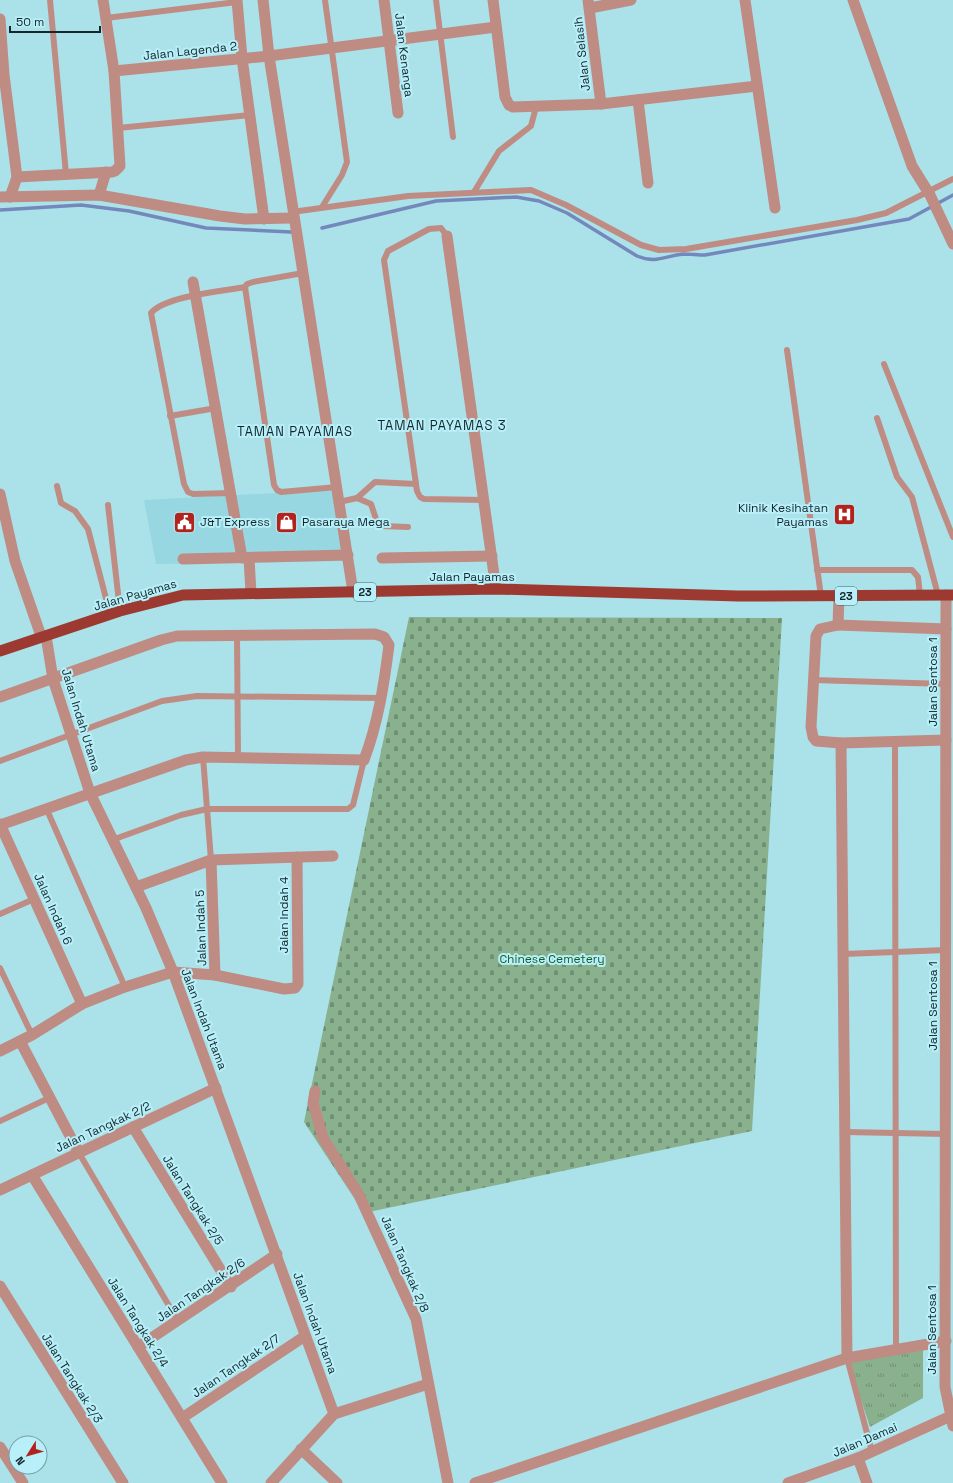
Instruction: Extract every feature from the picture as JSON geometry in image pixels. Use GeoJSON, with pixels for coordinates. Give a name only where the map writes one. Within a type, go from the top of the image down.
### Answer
{"type":"FeatureCollection","features":[{"type":"Feature","properties":{"kind":"highway","name":"Jalan Payamas"},"geometry":{"type":"LineString","coordinates":[[0,650],[115,613],[184,595],[496,589],[738,596],[946,595]]}},
{"type":"Feature","properties":{"kind":"street"},"geometry":{"type":"LineString","coordinates":[[17,178],[115,171],[120,166],[114,71],[104,0]]}},
{"type":"Feature","properties":{"kind":"street"},"geometry":{"type":"LineString","coordinates":[[263,0],[269,56],[293,215],[353,592]]}},
{"type":"Feature","properties":{"kind":"street","name":"Jalan Kenanga"},"geometry":{"type":"LineString","coordinates":[[384,0],[398,113]]}},
{"type":"Feature","properties":{"kind":"street"},"geometry":{"type":"LineString","coordinates":[[493,0],[506,101],[513,107],[601,104],[757,86]]}},
{"type":"Feature","properties":{"kind":"street"},"geometry":{"type":"LineString","coordinates":[[589,4],[631,0]]}},
{"type":"Feature","properties":{"kind":"street"},"geometry":{"type":"LineString","coordinates":[[745,0],[774,208]]}},
{"type":"Feature","properties":{"kind":"street"},"geometry":{"type":"LineString","coordinates":[[853,0],[912,166],[931,196],[953,244]]}},
{"type":"Feature","properties":{"kind":"street"},"geometry":{"type":"LineString","coordinates":[[237,1],[242,58],[264,219]]}},
{"type":"Feature","properties":{"kind":"street","name":"Jalan Selasih"},"geometry":{"type":"LineString","coordinates":[[589,4],[601,104]]}},
{"type":"Feature","properties":{"kind":"street"},"geometry":{"type":"LineString","coordinates":[[0,19],[2,75],[17,178],[5,197]]}},
{"type":"Feature","properties":{"kind":"street","name":"Jalan Lagenda 2"},"geometry":{"type":"LineString","coordinates":[[114,71],[269,56],[496,27]]}},
{"type":"Feature","properties":{"kind":"street"},"geometry":{"type":"LineString","coordinates":[[638,100],[648,184]]}},
{"type":"Feature","properties":{"kind":"street"},"geometry":{"type":"LineString","coordinates":[[99,195],[106,172]]}},
{"type":"Feature","properties":{"kind":"street"},"geometry":{"type":"LineString","coordinates":[[5,197],[99,195],[220,216],[264,219],[293,215]]}},
{"type":"Feature","properties":{"kind":"street"},"geometry":{"type":"LineString","coordinates":[[447,236],[496,589]]}},
{"type":"Feature","properties":{"kind":"street"},"geometry":{"type":"LineString","coordinates":[[193,282],[231,493],[246,558],[251,594]]}},
{"type":"Feature","properties":{"kind":"street","name":"Jalan Indah Utama"},"geometry":{"type":"LineString","coordinates":[[0,494],[15,561],[43,636],[53,679],[70,736],[90,793],[149,914],[173,972],[277,1254],[334,1414]]}},
{"type":"Feature","properties":{"kind":"street"},"geometry":{"type":"LineString","coordinates":[[183,559],[348,555]]}},
{"type":"Feature","properties":{"kind":"street"},"geometry":{"type":"LineString","coordinates":[[382,558],[492,556]]}},
{"type":"Feature","properties":{"kind":"street","name":"Jalan Sentosa 1"},"geometry":{"type":"LineString","coordinates":[[946,595],[948,622],[946,684],[949,717],[946,740],[946,1134],[949,1148],[949,1271],[945,1387],[952,1419]]}},
{"type":"Feature","properties":{"kind":"street"},"geometry":{"type":"LineString","coordinates":[[838,625],[839,596]]}},
{"type":"Feature","properties":{"kind":"street"},"geometry":{"type":"LineString","coordinates":[[946,740],[841,743],[816,741],[813,737],[811,727],[816,636],[820,629],[838,625],[948,622]]}},
{"type":"Feature","properties":{"kind":"street"},"geometry":{"type":"LineString","coordinates":[[0,697],[161,640],[177,636],[380,635],[389,645],[382,698],[372,739],[364,760],[203,757],[175,762],[47,810],[0,825]]}},
{"type":"Feature","properties":{"kind":"street"},"geometry":{"type":"LineString","coordinates":[[841,743],[847,1358]]}},
{"type":"Feature","properties":{"kind":"street","name":"Jalan Indah 6"},"geometry":{"type":"LineString","coordinates":[[0,825],[82,1004]]}},
{"type":"Feature","properties":{"kind":"street"},"geometry":{"type":"LineString","coordinates":[[136,887],[211,860],[333,856]]}},
{"type":"Feature","properties":{"kind":"street","name":"Jalan Indah 4"},"geometry":{"type":"LineString","coordinates":[[215,975],[291,989],[297,986],[297,857]]}},
{"type":"Feature","properties":{"kind":"street","name":"Jalan Indah 5"},"geometry":{"type":"LineString","coordinates":[[173,972],[215,975],[211,860]]}},
{"type":"Feature","properties":{"kind":"street"},"geometry":{"type":"LineString","coordinates":[[0,1051],[32,1035],[82,1004],[125,986],[173,972]]}},
{"type":"Feature","properties":{"kind":"street"},"geometry":{"type":"LineString","coordinates":[[20,1041],[79,1152]]}},
{"type":"Feature","properties":{"kind":"street","name":"Jalan Tangkak 2/2"},"geometry":{"type":"LineString","coordinates":[[0,1190],[216,1088]]}},
{"type":"Feature","properties":{"kind":"street","name":"Jalan Tangkak 2/8"},"geometry":{"type":"LineString","coordinates":[[315,1091],[313,1103],[323,1138],[361,1198],[416,1319],[448,1483]]}},
{"type":"Feature","properties":{"kind":"street","name":"Jalan Tangkak 2/5"},"geometry":{"type":"LineString","coordinates":[[133,1127],[230,1287]]}},
{"type":"Feature","properties":{"kind":"street","name":"Jalan Tangkak 2/4"},"geometry":{"type":"LineString","coordinates":[[32,1175],[222,1483]]}},
{"type":"Feature","properties":{"kind":"street","name":"Jalan Tangkak 2/6"},"geometry":{"type":"LineString","coordinates":[[138,1347],[230,1287],[277,1254]]}},
{"type":"Feature","properties":{"kind":"street","name":"Jalan Tangkak 2/3"},"geometry":{"type":"LineString","coordinates":[[0,1286],[123,1483]]}},
{"type":"Feature","properties":{"kind":"street","name":"Jalan Tangkak 2/7"},"geometry":{"type":"LineString","coordinates":[[182,1418],[305,1336]]}},
{"type":"Feature","properties":{"kind":"street"},"geometry":{"type":"LineString","coordinates":[[475,1483],[847,1358],[946,1341]]}},
{"type":"Feature","properties":{"kind":"street"},"geometry":{"type":"LineString","coordinates":[[271,1483],[334,1414],[428,1384]]}},
{"type":"Feature","properties":{"kind":"street","name":"Jalan Damai"},"geometry":{"type":"LineString","coordinates":[[788,1483],[858,1458],[952,1419]]}},
{"type":"Feature","properties":{"kind":"street"},"geometry":{"type":"LineString","coordinates":[[0,1447],[23,1483]]}},
{"type":"Feature","properties":{"kind":"street"},"geometry":{"type":"LineString","coordinates":[[301,1449],[337,1483]]}},
{"type":"Feature","properties":{"kind":"street"},"geometry":{"type":"LineString","coordinates":[[858,1458],[867,1483]]}},
{"type":"Feature","properties":{"kind":"lane"},"geometry":{"type":"LineString","coordinates":[[50,0],[66,174]]}},
{"type":"Feature","properties":{"kind":"lane"},"geometry":{"type":"LineString","coordinates":[[322,207],[342,175],[347,162],[325,0]]}},
{"type":"Feature","properties":{"kind":"lane"},"geometry":{"type":"LineString","coordinates":[[436,0],[453,137]]}},
{"type":"Feature","properties":{"kind":"lane"},"geometry":{"type":"LineString","coordinates":[[106,18],[237,1]]}},
{"type":"Feature","properties":{"kind":"lane"},"geometry":{"type":"LineString","coordinates":[[474,192],[499,151],[531,126],[536,107]]}},
{"type":"Feature","properties":{"kind":"lane"},"geometry":{"type":"LineString","coordinates":[[118,128],[250,115]]}},
{"type":"Feature","properties":{"kind":"lane"},"geometry":{"type":"LineString","coordinates":[[293,215],[322,207],[408,196],[531,190],[566,205],[633,242],[659,250],[686,249],[857,220],[886,213],[931,196],[953,179]]}},
{"type":"Feature","properties":{"kind":"lane"},"geometry":{"type":"LineString","coordinates":[[447,236],[441,228],[429,229],[388,251],[384,256],[418,494],[424,498],[484,500]]}},
{"type":"Feature","properties":{"kind":"lane"},"geometry":{"type":"LineString","coordinates":[[231,493],[193,494],[188,492],[184,484],[151,313],[160,305],[196,295],[245,287],[247,284],[253,282],[303,273]]}},
{"type":"Feature","properties":{"kind":"lane"},"geometry":{"type":"LineString","coordinates":[[245,287],[274,485],[277,490],[281,492],[337,487]]}},
{"type":"Feature","properties":{"kind":"lane"},"geometry":{"type":"LineString","coordinates":[[787,350],[820,596]]}},
{"type":"Feature","properties":{"kind":"lane"},"geometry":{"type":"LineString","coordinates":[[884,364],[953,537]]}},
{"type":"Feature","properties":{"kind":"lane"},"geometry":{"type":"LineString","coordinates":[[170,416],[216,408]]}},
{"type":"Feature","properties":{"kind":"lane"},"geometry":{"type":"LineString","coordinates":[[877,418],[897,477],[912,497],[946,595]]}},
{"type":"Feature","properties":{"kind":"lane"},"geometry":{"type":"LineString","coordinates":[[339,502],[357,498],[375,482],[416,484]]}},
{"type":"Feature","properties":{"kind":"lane"},"geometry":{"type":"LineString","coordinates":[[57,486],[61,503],[75,511],[88,529],[115,613]]}},
{"type":"Feature","properties":{"kind":"lane"},"geometry":{"type":"LineString","coordinates":[[357,498],[372,504],[377,522],[382,526],[408,527]]}},
{"type":"Feature","properties":{"kind":"lane"},"geometry":{"type":"LineString","coordinates":[[108,505],[115,613]]}},
{"type":"Feature","properties":{"kind":"lane"},"geometry":{"type":"LineString","coordinates":[[817,570],[909,570],[917,574],[920,595]]}},
{"type":"Feature","properties":{"kind":"lane"},"geometry":{"type":"LineString","coordinates":[[237,635],[238,757]]}},
{"type":"Feature","properties":{"kind":"lane"},"geometry":{"type":"LineString","coordinates":[[813,680],[946,684]]}},
{"type":"Feature","properties":{"kind":"lane"},"geometry":{"type":"LineString","coordinates":[[0,761],[162,701],[197,696],[382,698]]}},
{"type":"Feature","properties":{"kind":"lane"},"geometry":{"type":"LineString","coordinates":[[895,742],[897,1133],[896,1350]]}},
{"type":"Feature","properties":{"kind":"lane"},"geometry":{"type":"LineString","coordinates":[[203,757],[211,860]]}},
{"type":"Feature","properties":{"kind":"lane"},"geometry":{"type":"LineString","coordinates":[[112,840],[181,815],[207,809],[348,809],[353,805],[364,760]]}},
{"type":"Feature","properties":{"kind":"lane"},"geometry":{"type":"LineString","coordinates":[[47,810],[125,986]]}},
{"type":"Feature","properties":{"kind":"lane"},"geometry":{"type":"LineString","coordinates":[[0,914],[34,899]]}},
{"type":"Feature","properties":{"kind":"lane"},"geometry":{"type":"LineString","coordinates":[[844,954],[946,950]]}},
{"type":"Feature","properties":{"kind":"lane"},"geometry":{"type":"LineString","coordinates":[[0,968],[32,1035]]}},
{"type":"Feature","properties":{"kind":"lane"},"geometry":{"type":"LineString","coordinates":[[0,1121],[50,1098]]}},
{"type":"Feature","properties":{"kind":"lane"},"geometry":{"type":"LineString","coordinates":[[845,1132],[946,1134]]}},
{"type":"Feature","properties":{"kind":"lane"},"geometry":{"type":"LineString","coordinates":[[79,1152],[178,1321]]}},
{"type":"Feature","properties":{"kind":"lane"},"geometry":{"type":"LineString","coordinates":[[847,1358],[872,1452]]}},
{"type":"Feature","properties":{"kind":"shaded area"},"geometry":{"type":"Polygon","coordinates":[[[334,490],[344,561],[156,564],[144,500],[334,490]]]}},
{"type":"Feature","properties":{"kind":"green space","name":"Chinese Cemetery"},"geometry":{"type":"Polygon","coordinates":[[[409,617],[782,618],[752,1131],[364,1213],[304,1122],[409,617]]]}},
{"type":"Feature","properties":{"kind":"green space"},"geometry":{"type":"Polygon","coordinates":[[[923,1345],[923,1398],[870,1427],[847,1358],[923,1345]]]}},
{"type":"Feature","properties":{"kind":"waterway"},"geometry":{"type":"LineString","coordinates":[[322,228],[436,201],[516,197],[539,201],[567,213],[637,256],[650,259],[660,259],[683,254],[705,255],[909,219],[953,195]]}},
{"type":"Feature","properties":{"kind":"waterway"},"geometry":{"type":"LineString","coordinates":[[0,210],[81,205],[129,211],[206,228],[291,232]]}},
{"type":"Feature","properties":{"kind":"place","name":"Klinik Kesihatan Payamas"},"geometry":{"type":"Point","coordinates":[844,515]}},
{"type":"Feature","properties":{"kind":"place","name":"J&T Express"},"geometry":{"type":"Point","coordinates":[184,522]}},
{"type":"Feature","properties":{"kind":"place","name":"Pasaraya Mega"},"geometry":{"type":"Point","coordinates":[287,522]}},
{"type":"Feature","properties":{"kind":"district","name":"TAMAN PAYAMAS 3"},"geometry":{"type":"Point","coordinates":[442,425]}},
{"type":"Feature","properties":{"kind":"district","name":"TAMAN PAYAMAS"},"geometry":{"type":"Point","coordinates":[295,431]}}]}
